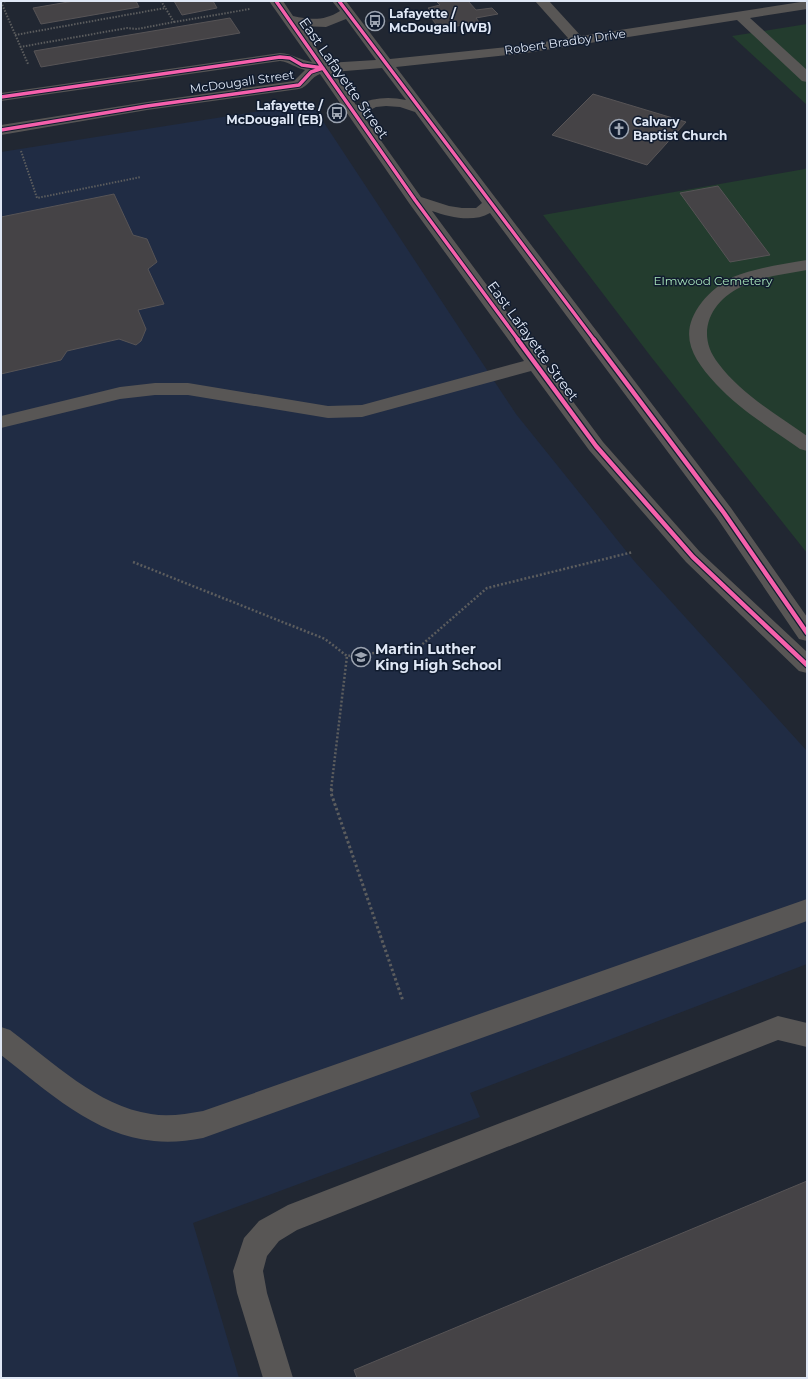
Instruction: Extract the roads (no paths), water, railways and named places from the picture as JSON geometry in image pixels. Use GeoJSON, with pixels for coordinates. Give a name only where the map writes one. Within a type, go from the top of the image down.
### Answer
{"type":"FeatureCollection","features":[{"type":"Feature","properties":{"kind":"street","name":"East Lafayette Street"},"geometry":{"type":"LineString","coordinates":[[276,1],[415,200],[596,446],[693,557],[807,665]]}},
{"type":"Feature","properties":{"kind":"street"},"geometry":{"type":"LineString","coordinates":[[339,1],[724,513],[807,632]]}},
{"type":"Feature","properties":{"kind":"street"},"geometry":{"type":"LineString","coordinates":[[542,1],[578,40]]}},
{"type":"Feature","properties":{"kind":"street","name":"Robert Bradby Drive"},"geometry":{"type":"LineString","coordinates":[[323,68],[386,64],[526,49],[807,5]]}},
{"type":"Feature","properties":{"kind":"street"},"geometry":{"type":"LineString","coordinates":[[288,19],[308,24],[321,25],[336,21],[347,12]]}},
{"type":"Feature","properties":{"kind":"street"},"geometry":{"type":"LineString","coordinates":[[740,16],[807,78]]}},
{"type":"Feature","properties":{"kind":"street","name":"McDougall Street"},"geometry":{"type":"LineString","coordinates":[[1,97],[285,57],[302,65],[323,68]]}},
{"type":"Feature","properties":{"kind":"street"},"geometry":{"type":"LineString","coordinates":[[242,62],[265,69],[270,74],[270,80],[257,92]]}},
{"type":"Feature","properties":{"kind":"street","name":"McDougall Street"},"geometry":{"type":"LineString","coordinates":[[1,130],[147,106],[299,85],[311,72],[323,68]]}},
{"type":"Feature","properties":{"kind":"street"},"geometry":{"type":"LineString","coordinates":[[354,112],[370,103],[386,102],[404,103],[420,109]]}},
{"type":"Feature","properties":{"kind":"street"},"geometry":{"type":"LineString","coordinates":[[415,200],[439,209],[462,212],[480,212],[491,203]]}},
{"type":"Feature","properties":{"kind":"street"},"geometry":{"type":"LineString","coordinates":[[807,266],[752,277],[730,285],[715,297],[697,331],[702,351],[712,368],[729,386],[807,445]]}},
{"type":"Feature","properties":{"kind":"street"},"geometry":{"type":"LineString","coordinates":[[1,422],[137,390],[172,388],[216,393],[328,412],[362,411],[396,404],[536,364]]}},
{"type":"Feature","properties":{"kind":"street"},"geometry":{"type":"LineString","coordinates":[[1,1039],[84,1101],[103,1113],[123,1121],[146,1127],[191,1127],[217,1120],[807,910]]}},
{"type":"Feature","properties":{"kind":"street"},"geometry":{"type":"LineString","coordinates":[[278,1378],[252,1293],[248,1271],[254,1248],[278,1225],[288,1219],[778,1028],[807,1035]]}},
{"type":"Feature","properties":{"kind":"place","name":"Lafayette / McDougall (WB)"},"geometry":{"type":"Point","coordinates":[375,21]}},
{"type":"Feature","properties":{"kind":"place","name":"Lafayette / McDougall (EB)"},"geometry":{"type":"Point","coordinates":[337,113]}},
{"type":"Feature","properties":{"kind":"place","name":"Calvary Baptist Church"},"geometry":{"type":"Point","coordinates":[619,129]}},
{"type":"Feature","properties":{"kind":"place","name":"Martin Luther King High School"},"geometry":{"type":"Point","coordinates":[361,657]}},
{"type":"Feature","properties":{"kind":"park label","name":"Elmwood Cemetery"},"geometry":{"type":"Point","coordinates":[713,281]}}]}
